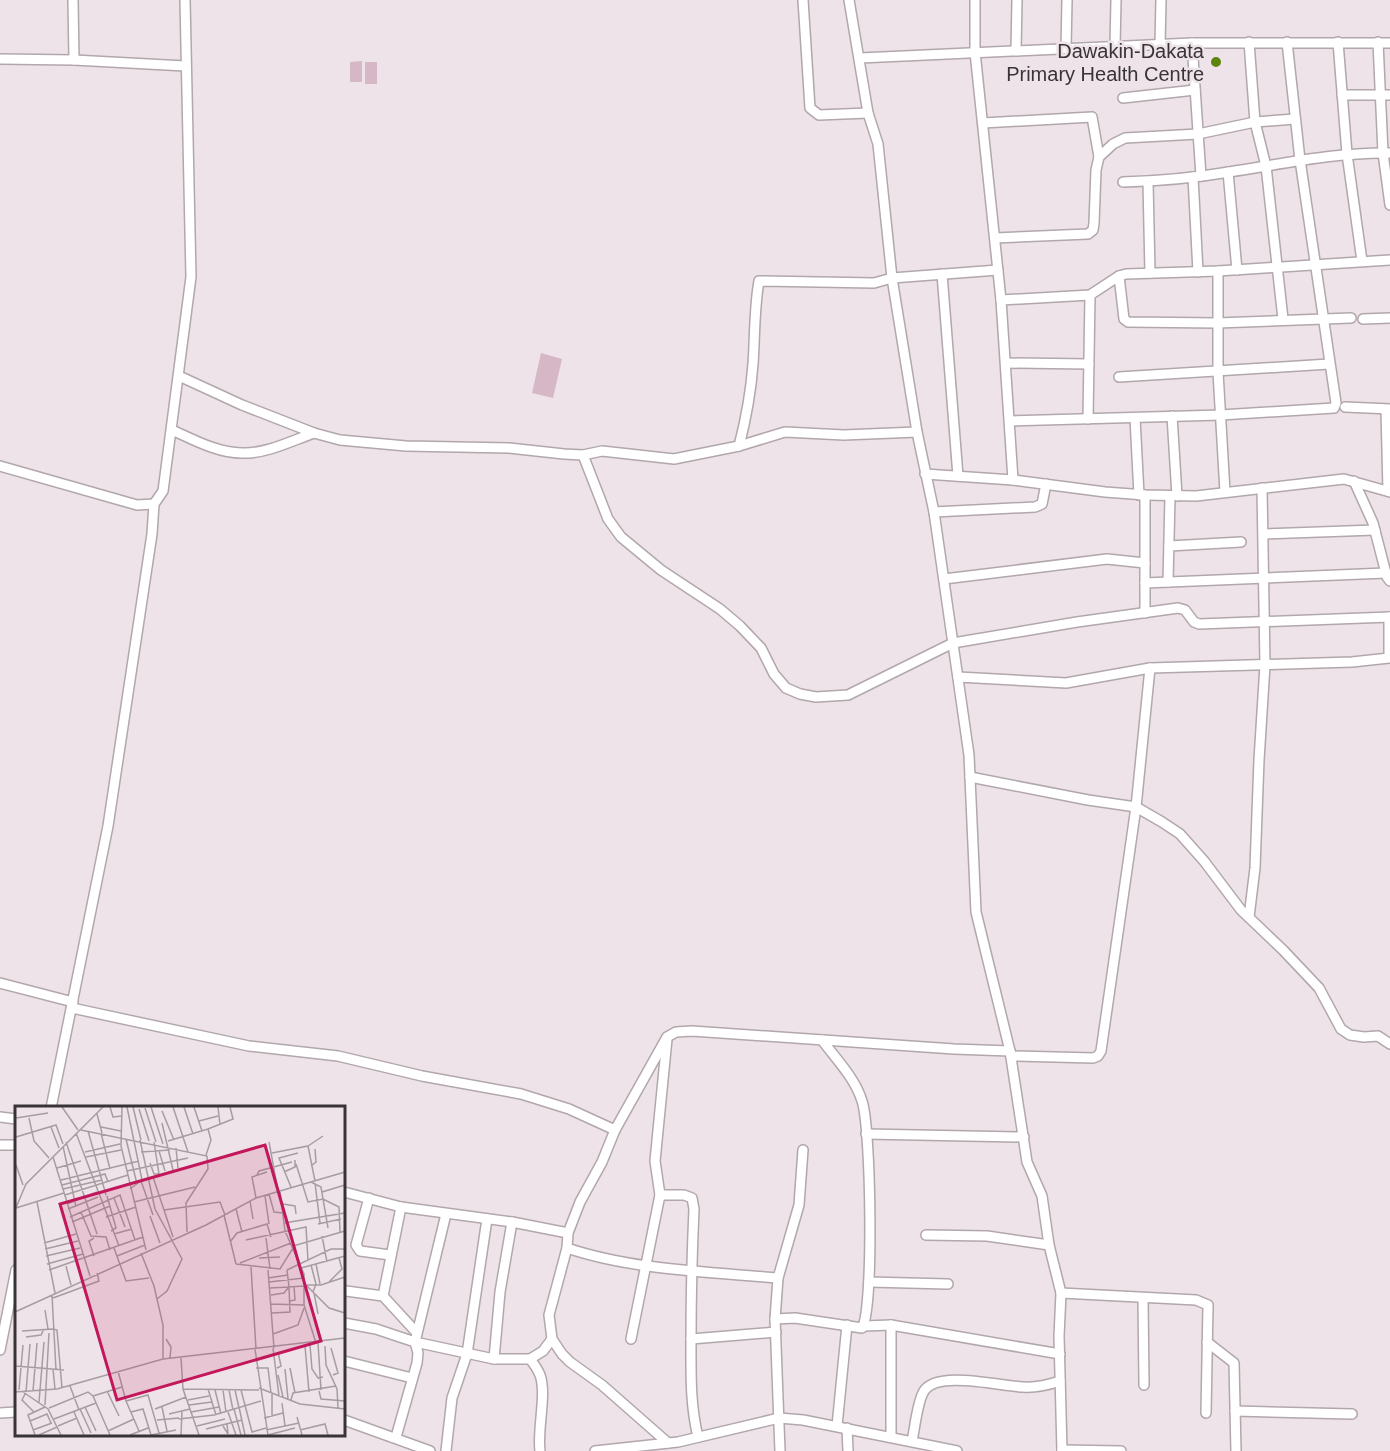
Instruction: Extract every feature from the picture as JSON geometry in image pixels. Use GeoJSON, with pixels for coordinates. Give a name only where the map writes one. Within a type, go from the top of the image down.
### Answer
{"type":"FeatureCollection","features":[{"type":"Feature","properties":{"kind":"street"},"geometry":{"type":"LineString","coordinates":[[74,0],[74,60]]}},
{"type":"Feature","properties":{"kind":"street"},"geometry":{"type":"LineString","coordinates":[[51,1106],[108,826],[152,534],[154,504],[163,491],[191,278],[185,0]]}},
{"type":"Feature","properties":{"kind":"street"},"geometry":{"type":"LineString","coordinates":[[803,0],[810,108],[819,115],[868,113]]}},
{"type":"Feature","properties":{"kind":"street"},"geometry":{"type":"LineString","coordinates":[[849,0],[868,113],[878,144],[892,278],[917,432],[934,512],[969,755],[976,912],[1010,1053],[1028,1162],[1042,1196],[1049,1245],[1061,1293],[1062,1451],[1121,1451]]}},
{"type":"Feature","properties":{"kind":"street"},"geometry":{"type":"LineString","coordinates":[[975,0],[975,52],[1001,300],[1013,480]]}},
{"type":"Feature","properties":{"kind":"street"},"geometry":{"type":"LineString","coordinates":[[1016,51],[1017,0]]}},
{"type":"Feature","properties":{"kind":"street"},"geometry":{"type":"LineString","coordinates":[[1066,49],[1067,0]]}},
{"type":"Feature","properties":{"kind":"street"},"geometry":{"type":"LineString","coordinates":[[1115,47],[1116,0]]}},
{"type":"Feature","properties":{"kind":"street"},"geometry":{"type":"LineString","coordinates":[[1160,45],[1161,0]]}},
{"type":"Feature","properties":{"kind":"street"},"geometry":{"type":"LineString","coordinates":[[860,58],[1192,42],[1390,43]]}},
{"type":"Feature","properties":{"kind":"street"},"geometry":{"type":"LineString","coordinates":[[1192,42],[1198,134],[1198,272]]}},
{"type":"Feature","properties":{"kind":"street"},"geometry":{"type":"LineString","coordinates":[[1249,42],[1255,122],[1266,166],[1283,319]]}},
{"type":"Feature","properties":{"kind":"street"},"geometry":{"type":"LineString","coordinates":[[1010,421],[1172,417],[1334,408],[1300,160],[1287,42]]}},
{"type":"Feature","properties":{"kind":"street"},"geometry":{"type":"LineString","coordinates":[[1338,42],[1347,154],[1362,261]]}},
{"type":"Feature","properties":{"kind":"street"},"geometry":{"type":"LineString","coordinates":[[1378,42],[1385,95],[1390,205]]}},
{"type":"Feature","properties":{"kind":"street"},"geometry":{"type":"LineString","coordinates":[[0,59],[185,66]]}},
{"type":"Feature","properties":{"kind":"street"},"geometry":{"type":"LineString","coordinates":[[1123,98],[1195,90]]}},
{"type":"Feature","properties":{"kind":"street"},"geometry":{"type":"LineString","coordinates":[[1342,95],[1385,95]]}},
{"type":"Feature","properties":{"kind":"street"},"geometry":{"type":"LineString","coordinates":[[983,123],[1092,117],[1100,157]]}},
{"type":"Feature","properties":{"kind":"street"},"geometry":{"type":"LineString","coordinates":[[995,238],[1088,234],[1093,230],[1096,170],[1100,157],[1113,144],[1125,138],[1198,134],[1255,122],[1295,119]]}},
{"type":"Feature","properties":{"kind":"street"},"geometry":{"type":"LineString","coordinates":[[1124,182],[1197,177],[1347,154],[1387,153]]}},
{"type":"Feature","properties":{"kind":"street"},"geometry":{"type":"LineString","coordinates":[[1228,172],[1237,270]]}},
{"type":"Feature","properties":{"kind":"street"},"geometry":{"type":"LineString","coordinates":[[1148,182],[1150,273]]}},
{"type":"Feature","properties":{"kind":"street"},"geometry":{"type":"LineString","coordinates":[[1001,300],[1090,296],[1119,276],[1126,274],[1279,268],[1390,260]]}},
{"type":"Feature","properties":{"kind":"street"},"geometry":{"type":"LineString","coordinates":[[739,446],[746,420],[751,380],[754,314],[759,281],[874,283],[892,278],[998,270]]}},
{"type":"Feature","properties":{"kind":"street"},"geometry":{"type":"LineString","coordinates":[[1218,271],[1218,372],[1225,492]]}},
{"type":"Feature","properties":{"kind":"street"},"geometry":{"type":"LineString","coordinates":[[942,274],[958,476]]}},
{"type":"Feature","properties":{"kind":"street"},"geometry":{"type":"LineString","coordinates":[[1119,276],[1126,321],[1217,323],[1351,318]]}},
{"type":"Feature","properties":{"kind":"street"},"geometry":{"type":"LineString","coordinates":[[1088,419],[1090,296]]}},
{"type":"Feature","properties":{"kind":"street"},"geometry":{"type":"LineString","coordinates":[[1363,319],[1390,318]]}},
{"type":"Feature","properties":{"kind":"street"},"geometry":{"type":"LineString","coordinates":[[1006,363],[1089,364]]}},
{"type":"Feature","properties":{"kind":"street"},"geometry":{"type":"LineString","coordinates":[[1119,377],[1329,364]]}},
{"type":"Feature","properties":{"kind":"street"},"geometry":{"type":"LineString","coordinates":[[179,376],[242,405],[314,433],[340,440],[406,446],[509,447],[584,455],[602,451],[674,459],[739,446],[785,432],[844,435],[917,432]]}},
{"type":"Feature","properties":{"kind":"street"},"geometry":{"type":"LineString","coordinates":[[925,474],[1013,480],[1142,495],[1173,496],[1225,492],[1344,479],[1389,491],[1388,409],[1345,407]]}},
{"type":"Feature","properties":{"kind":"street"},"geometry":{"type":"LineString","coordinates":[[1168,582],[1173,496],[1172,417]]}},
{"type":"Feature","properties":{"kind":"street"},"geometry":{"type":"LineString","coordinates":[[1135,418],[1142,495],[1145,613]]}},
{"type":"Feature","properties":{"kind":"street"},"geometry":{"type":"LineString","coordinates":[[172,430],[209,446],[242,453],[272,448],[314,433]]}},
{"type":"Feature","properties":{"kind":"street"},"geometry":{"type":"LineString","coordinates":[[584,455],[605,512],[621,537],[661,570],[720,609],[761,648],[774,674],[786,688],[800,694],[816,697],[848,695],[953,643],[1145,613],[1182,609],[1194,622],[1199,624],[1389,617],[1389,658],[1265,665],[1150,668],[1066,683],[958,677]]}},
{"type":"Feature","properties":{"kind":"street"},"geometry":{"type":"LineString","coordinates":[[0,466],[137,505],[154,504]]}},
{"type":"Feature","properties":{"kind":"street"},"geometry":{"type":"LineString","coordinates":[[1145,583],[1264,577],[1388,577],[1375,530],[1354,481]]}},
{"type":"Feature","properties":{"kind":"street"},"geometry":{"type":"LineString","coordinates":[[934,512],[1035,507],[1042,504],[1046,484]]}},
{"type":"Feature","properties":{"kind":"street"},"geometry":{"type":"LineString","coordinates":[[1249,917],[1255,868],[1265,665],[1262,488]]}},
{"type":"Feature","properties":{"kind":"street"},"geometry":{"type":"LineString","coordinates":[[1264,534],[1375,530]]}},
{"type":"Feature","properties":{"kind":"street"},"geometry":{"type":"LineString","coordinates":[[1378,540],[1390,540]]}},
{"type":"Feature","properties":{"kind":"street"},"geometry":{"type":"LineString","coordinates":[[1169,546],[1241,542]]}},
{"type":"Feature","properties":{"kind":"street"},"geometry":{"type":"LineString","coordinates":[[944,579],[1107,559],[1145,563]]}},
{"type":"Feature","properties":{"kind":"street"},"geometry":{"type":"LineString","coordinates":[[675,1445],[602,1385],[570,1362],[552,1339],[549,1315],[567,1248],[568,1233],[580,1202],[602,1162],[615,1130],[667,1036],[676,1032],[692,1031],[1010,1053],[1093,1058],[1098,1056],[1101,1051],[1136,807],[1150,668]]}},
{"type":"Feature","properties":{"kind":"street"},"geometry":{"type":"LineString","coordinates":[[970,777],[1136,807],[1180,834],[1249,917],[1319,988],[1341,1029],[1350,1035],[1374,1036],[1387,1042]]}},
{"type":"Feature","properties":{"kind":"street"},"geometry":{"type":"LineString","coordinates":[[0,983],[72,1005],[249,1046],[338,1056],[422,1076],[521,1094],[569,1109],[615,1130]]}},
{"type":"Feature","properties":{"kind":"street"},"geometry":{"type":"LineString","coordinates":[[632,1339],[660,1195],[656,1161],[667,1036]]}},
{"type":"Feature","properties":{"kind":"street"},"geometry":{"type":"LineString","coordinates":[[822,1040],[857,1088],[863,1103],[869,1181],[869,1282],[864,1326]]}},
{"type":"Feature","properties":{"kind":"street"},"geometry":{"type":"LineString","coordinates":[[0,1117],[15,1119]]}},
{"type":"Feature","properties":{"kind":"street"},"geometry":{"type":"LineString","coordinates":[[866,1134],[1024,1137]]}},
{"type":"Feature","properties":{"kind":"street"},"geometry":{"type":"LineString","coordinates":[[0,1144],[14,1145]]}},
{"type":"Feature","properties":{"kind":"street"},"geometry":{"type":"LineString","coordinates":[[780,1451],[775,1319],[778,1278],[800,1205],[803,1150]]}},
{"type":"Feature","properties":{"kind":"street"},"geometry":{"type":"LineString","coordinates":[[345,1192],[401,1207],[512,1222],[568,1233]]}},
{"type":"Feature","properties":{"kind":"street"},"geometry":{"type":"LineString","coordinates":[[660,1195],[684,1195],[692,1198],[694,1209],[692,1405],[698,1437]]}},
{"type":"Feature","properties":{"kind":"street"},"geometry":{"type":"LineString","coordinates":[[369,1198],[356,1245],[360,1251],[390,1255]]}},
{"type":"Feature","properties":{"kind":"street"},"geometry":{"type":"LineString","coordinates":[[383,1296],[401,1207]]}},
{"type":"Feature","properties":{"kind":"street"},"geometry":{"type":"LineString","coordinates":[[396,1437],[418,1353],[416,1337],[446,1214]]}},
{"type":"Feature","properties":{"kind":"street"},"geometry":{"type":"LineString","coordinates":[[446,1451],[452,1398],[467,1354],[487,1219]]}},
{"type":"Feature","properties":{"kind":"street"},"geometry":{"type":"LineString","coordinates":[[494,1359],[500,1292],[512,1222]]}},
{"type":"Feature","properties":{"kind":"street"},"geometry":{"type":"LineString","coordinates":[[926,1235],[987,1236],[1049,1245]]}},
{"type":"Feature","properties":{"kind":"street"},"geometry":{"type":"LineString","coordinates":[[567,1248],[595,1257],[692,1270],[778,1278]]}},
{"type":"Feature","properties":{"kind":"street"},"geometry":{"type":"LineString","coordinates":[[0,1350],[1,1334],[15,1273]]}},
{"type":"Feature","properties":{"kind":"street"},"geometry":{"type":"LineString","coordinates":[[869,1282],[948,1284]]}},
{"type":"Feature","properties":{"kind":"street"},"geometry":{"type":"LineString","coordinates":[[346,1291],[383,1296],[416,1337]]}},
{"type":"Feature","properties":{"kind":"street"},"geometry":{"type":"LineString","coordinates":[[1061,1293],[1196,1300],[1208,1305],[1206,1413]]}},
{"type":"Feature","properties":{"kind":"street"},"geometry":{"type":"LineString","coordinates":[[1143,1298],[1144,1385]]}},
{"type":"Feature","properties":{"kind":"street"},"geometry":{"type":"LineString","coordinates":[[775,1319],[795,1318],[862,1328],[891,1325],[1060,1354]]}},
{"type":"Feature","properties":{"kind":"street"},"geometry":{"type":"LineString","coordinates":[[345,1323],[416,1337],[467,1354],[494,1359],[530,1359],[543,1351],[552,1339]]}},
{"type":"Feature","properties":{"kind":"street"},"geometry":{"type":"LineString","coordinates":[[847,1325],[842,1427],[848,1451]]}},
{"type":"Feature","properties":{"kind":"street"},"geometry":{"type":"LineString","coordinates":[[891,1325],[891,1437]]}},
{"type":"Feature","properties":{"kind":"street"},"geometry":{"type":"LineString","coordinates":[[691,1339],[776,1332]]}},
{"type":"Feature","properties":{"kind":"street"},"geometry":{"type":"LineString","coordinates":[[1207,1342],[1234,1363],[1236,1451]]}},
{"type":"Feature","properties":{"kind":"street"},"geometry":{"type":"LineString","coordinates":[[530,1359],[540,1376],[542,1390],[538,1439],[540,1451]]}},
{"type":"Feature","properties":{"kind":"street"},"geometry":{"type":"LineString","coordinates":[[345,1361],[412,1378]]}},
{"type":"Feature","properties":{"kind":"street"},"geometry":{"type":"LineString","coordinates":[[912,1442],[922,1394],[932,1383],[960,1381],[1040,1387],[1060,1381]]}},
{"type":"Feature","properties":{"kind":"street"},"geometry":{"type":"LineString","coordinates":[[1235,1411],[1352,1414]]}},
{"type":"Feature","properties":{"kind":"street"},"geometry":{"type":"LineString","coordinates":[[0,1413],[15,1412]]}},
{"type":"Feature","properties":{"kind":"street"},"geometry":{"type":"LineString","coordinates":[[595,1451],[675,1445],[698,1437],[779,1418],[842,1427],[957,1451]]}},
{"type":"Feature","properties":{"kind":"street"},"geometry":{"type":"LineString","coordinates":[[345,1420],[430,1451]]}},
{"type":"Feature","properties":{"kind":"street"},"geometry":{"type":"LineString","coordinates":[[402,1451],[409,1442]]}},
{"type":"Feature","properties":{"kind":"shaded area"},"geometry":{"type":"Polygon","coordinates":[[[362,61],[362,82],[350,82],[350,62],[362,61]]]}},
{"type":"Feature","properties":{"kind":"shaded area"},"geometry":{"type":"Polygon","coordinates":[[[365,62],[377,62],[377,84],[365,84],[365,62]]]}},
{"type":"Feature","properties":{"kind":"shaded area"},"geometry":{"type":"Polygon","coordinates":[[[541,353],[562,359],[553,398],[532,393],[541,353]]]}},
{"type":"Feature","properties":{"kind":"place","name":"Dawakin-Dakata Primary Health Centre"},"geometry":{"type":"Point","coordinates":[1216,62]}}]}
